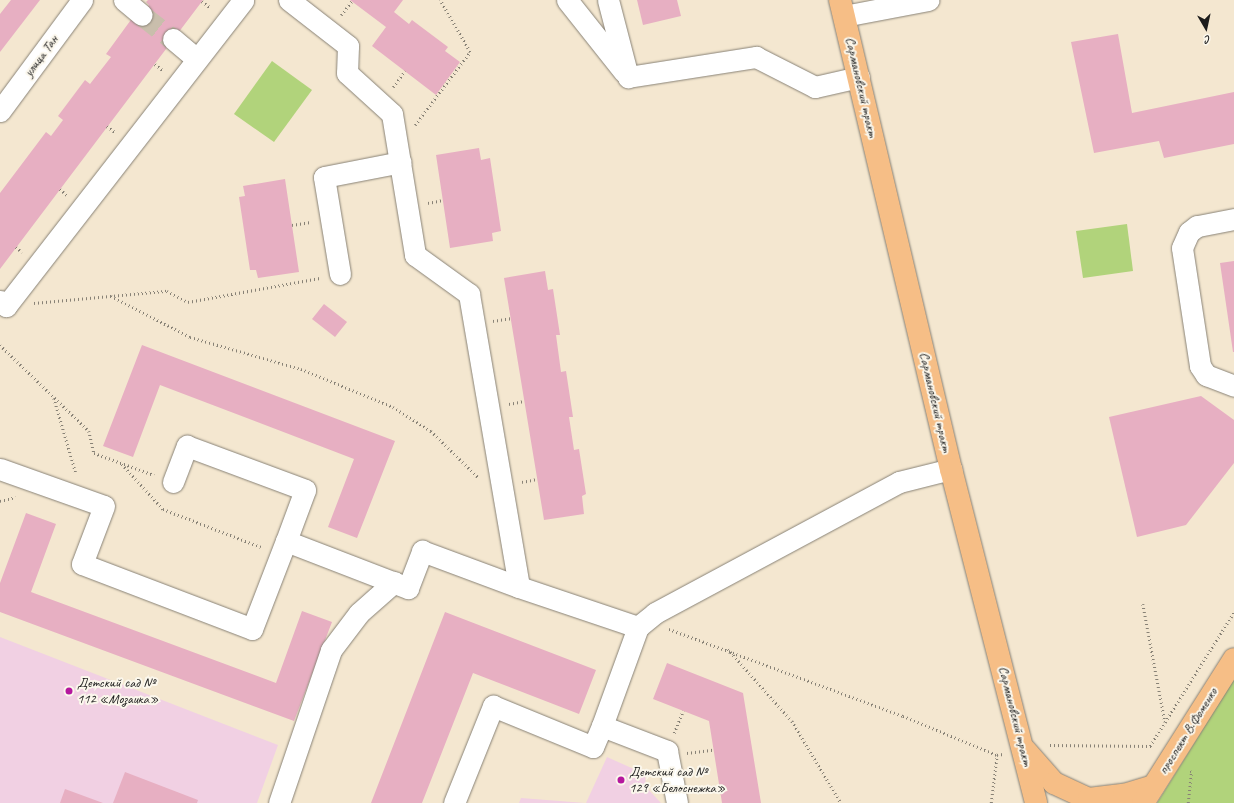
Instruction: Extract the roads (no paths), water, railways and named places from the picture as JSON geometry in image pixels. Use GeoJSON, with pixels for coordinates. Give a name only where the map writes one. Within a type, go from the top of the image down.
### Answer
{"type":"FeatureCollection","features":[{"type":"Feature","properties":{"kind":"main road","name":"Сармановский тракт"},"geometry":{"type":"LineString","coordinates":[[842,8],[951,469],[1024,750],[1036,803]]}},
{"type":"Feature","properties":{"kind":"main road","name":"проспект В.Фоменко"},"geometry":{"type":"LineString","coordinates":[[1148,794],[1234,659]]}},
{"type":"Feature","properties":{"kind":"main road"},"geometry":{"type":"LineString","coordinates":[[1024,750],[1054,783],[1089,798],[1148,794]]}},
{"type":"Feature","properties":{"kind":"street","name":"улица Тан"},"geometry":{"type":"LineString","coordinates":[[0,111],[82,0]]}},
{"type":"Feature","properties":{"kind":"street"},"geometry":{"type":"LineString","coordinates":[[124,0],[142,15]]}},
{"type":"Feature","properties":{"kind":"street"},"geometry":{"type":"LineString","coordinates":[[2,307],[243,0]]}},
{"type":"Feature","properties":{"kind":"street"},"geometry":{"type":"LineString","coordinates":[[289,0],[348,46],[347,73],[392,114],[415,255],[469,294],[519,587]]}},
{"type":"Feature","properties":{"kind":"street"},"geometry":{"type":"LineString","coordinates":[[567,0],[628,77]]}},
{"type":"Feature","properties":{"kind":"street"},"geometry":{"type":"LineString","coordinates":[[608,0],[628,77]]}},
{"type":"Feature","properties":{"kind":"street"},"geometry":{"type":"LineString","coordinates":[[842,8],[928,0]]}},
{"type":"Feature","properties":{"kind":"street"},"geometry":{"type":"LineString","coordinates":[[173,39],[197,59]]}},
{"type":"Feature","properties":{"kind":"street"},"geometry":{"type":"LineString","coordinates":[[628,77],[756,57],[815,87],[859,77]]}},
{"type":"Feature","properties":{"kind":"street"},"geometry":{"type":"LineString","coordinates":[[340,274],[324,177],[399,155]]}},
{"type":"Feature","properties":{"kind":"street"},"geometry":{"type":"LineString","coordinates":[[1234,219],[1197,226],[1189,232],[1182,248],[1200,366],[1206,375],[1234,386]]}},
{"type":"Feature","properties":{"kind":"street"},"geometry":{"type":"LineString","coordinates":[[0,469],[104,506],[82,564],[252,629],[305,490],[187,446],[173,482]]}},
{"type":"Feature","properties":{"kind":"street"},"geometry":{"type":"LineString","coordinates":[[454,803],[493,706],[593,747],[641,624],[655,613],[899,482],[951,469]]}},
{"type":"Feature","properties":{"kind":"street"},"geometry":{"type":"LineString","coordinates":[[283,548],[394,582],[408,588],[422,551],[519,587],[641,624]]}},
{"type":"Feature","properties":{"kind":"street"},"geometry":{"type":"LineString","coordinates":[[279,803],[331,650],[359,613],[394,582]]}},
{"type":"Feature","properties":{"kind":"street"},"geometry":{"type":"LineString","coordinates":[[602,726],[667,751],[677,803]]}},
{"type":"Feature","properties":{"kind":"tunnel"},"geometry":{"type":"LineString","coordinates":[[142,15],[173,39]]}},
{"type":"Feature","properties":{"kind":"place","name":"Детский сад № 112 «Мозаика»"},"geometry":{"type":"Point","coordinates":[69,691]}},
{"type":"Feature","properties":{"kind":"place","name":"Детский сад № 129 «Белоснежка»"},"geometry":{"type":"Point","coordinates":[621,780]}}]}
